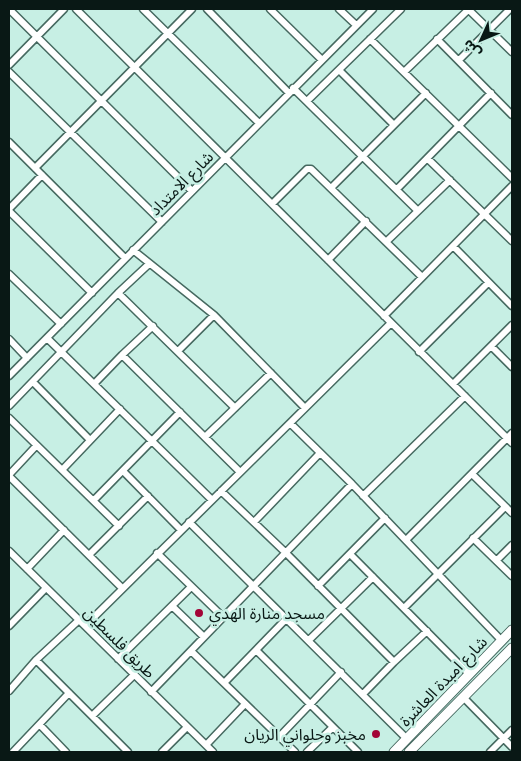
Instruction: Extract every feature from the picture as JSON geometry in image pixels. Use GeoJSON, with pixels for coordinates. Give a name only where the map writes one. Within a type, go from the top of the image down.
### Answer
{"type":"FeatureCollection","features":[{"type":"Feature","properties":{"kind":"main road","name":"شارع امبدة العاشرة"},"geometry":{"type":"LineString","coordinates":[[394,752],[512,630]]}},
{"type":"Feature","properties":{"kind":"main road","name":"شارع امبدة العاشرة"},"geometry":{"type":"LineString","coordinates":[[408,752],[512,648]]}},
{"type":"Feature","properties":{"kind":"street"},"geometry":{"type":"LineString","coordinates":[[10,9],[192,191]]}},
{"type":"Feature","properties":{"kind":"street"},"geometry":{"type":"LineString","coordinates":[[9,65],[64,9]]}},
{"type":"Feature","properties":{"kind":"street"},"geometry":{"type":"LineString","coordinates":[[76,9],[226,156],[420,352],[511,438],[406,540]]}},
{"type":"Feature","properties":{"kind":"street"},"geometry":{"type":"LineString","coordinates":[[143,9],[259,123]]}},
{"type":"Feature","properties":{"kind":"street"},"geometry":{"type":"LineString","coordinates":[[36,168],[192,9]]}},
{"type":"Feature","properties":{"kind":"street"},"geometry":{"type":"LineString","coordinates":[[207,9],[291,90],[307,101],[418,211]]}},
{"type":"Feature","properties":{"kind":"street"},"geometry":{"type":"LineString","coordinates":[[270,9],[322,60]]}},
{"type":"Feature","properties":{"kind":"street"},"geometry":{"type":"LineString","coordinates":[[338,9],[356,25]]}},
{"type":"Feature","properties":{"kind":"street","name":"شارع الامتداد"},"geometry":{"type":"LineString","coordinates":[[9,376],[373,9]]}},
{"type":"Feature","properties":{"kind":"street"},"geometry":{"type":"LineString","coordinates":[[307,101],[401,9]]}},
{"type":"Feature","properties":{"kind":"street"},"geometry":{"type":"LineString","coordinates":[[404,72],[469,9],[512,52]]}},
{"type":"Feature","properties":{"kind":"street"},"geometry":{"type":"LineString","coordinates":[[459,60],[510,9]]}},
{"type":"Feature","properties":{"kind":"street"},"geometry":{"type":"LineString","coordinates":[[370,39],[512,178]]}},
{"type":"Feature","properties":{"kind":"street"},"geometry":{"type":"LineString","coordinates":[[437,39],[512,115]]}},
{"type":"Feature","properties":{"kind":"street"},"geometry":{"type":"LineString","coordinates":[[339,70],[394,125]]}},
{"type":"Feature","properties":{"kind":"street"},"geometry":{"type":"LineString","coordinates":[[9,72],[162,222]]}},
{"type":"Feature","properties":{"kind":"street"},"geometry":{"type":"LineString","coordinates":[[331,188],[426,93]]}},
{"type":"Feature","properties":{"kind":"street"},"geometry":{"type":"LineString","coordinates":[[397,190],[491,93]]}},
{"type":"Feature","properties":{"kind":"street"},"geometry":{"type":"LineString","coordinates":[[9,142],[125,258]]}},
{"type":"Feature","properties":{"kind":"street"},"geometry":{"type":"LineString","coordinates":[[428,159],[512,241]]}},
{"type":"Feature","properties":{"kind":"street"},"geometry":{"type":"LineString","coordinates":[[273,203],[309,168],[422,277]]}},
{"type":"Feature","properties":{"kind":"street"},"geometry":{"type":"LineString","coordinates":[[42,175],[9,210],[92,292]]}},
{"type":"Feature","properties":{"kind":"street"},"geometry":{"type":"LineString","coordinates":[[386,242],[450,180]]}},
{"type":"Feature","properties":{"kind":"street"},"geometry":{"type":"LineString","coordinates":[[384,316],[512,186]]}},
{"type":"Feature","properties":{"kind":"street"},"geometry":{"type":"LineString","coordinates":[[328,260],[366,222]]}},
{"type":"Feature","properties":{"kind":"street"},"geometry":{"type":"LineString","coordinates":[[453,246],[512,306]]}},
{"type":"Feature","properties":{"kind":"street"},"geometry":{"type":"LineString","coordinates":[[133,250],[214,315],[305,408]]}},
{"type":"Feature","properties":{"kind":"street"},"geometry":{"type":"LineString","coordinates":[[9,406],[118,293],[149,264]]}},
{"type":"Feature","properties":{"kind":"street"},"geometry":{"type":"LineString","coordinates":[[9,274],[61,324]]}},
{"type":"Feature","properties":{"kind":"street"},"geometry":{"type":"LineString","coordinates":[[420,352],[488,283]]}},
{"type":"Feature","properties":{"kind":"street"},"geometry":{"type":"LineString","coordinates":[[118,293],[235,408]]}},
{"type":"Feature","properties":{"kind":"street"},"geometry":{"type":"LineString","coordinates":[[178,351],[214,315]]}},
{"type":"Feature","properties":{"kind":"street"},"geometry":{"type":"LineString","coordinates":[[85,626],[391,323]]}},
{"type":"Feature","properties":{"kind":"street"},"geometry":{"type":"LineString","coordinates":[[453,384],[512,325]]}},
{"type":"Feature","properties":{"kind":"street"},"geometry":{"type":"LineString","coordinates":[[94,384],[153,326]]}},
{"type":"Feature","properties":{"kind":"street"},"geometry":{"type":"LineString","coordinates":[[47,338],[212,500]]}},
{"type":"Feature","properties":{"kind":"street"},"geometry":{"type":"LineString","coordinates":[[9,339],[28,358]]}},
{"type":"Feature","properties":{"kind":"street"},"geometry":{"type":"LineString","coordinates":[[491,346],[512,367]]}},
{"type":"Feature","properties":{"kind":"street"},"geometry":{"type":"LineString","coordinates":[[122,355],[240,472]]}},
{"type":"Feature","properties":{"kind":"street"},"geometry":{"type":"LineString","coordinates":[[205,437],[271,373]]}},
{"type":"Feature","properties":{"kind":"street"},"geometry":{"type":"LineString","coordinates":[[33,382],[90,440]]}},
{"type":"Feature","properties":{"kind":"street"},"geometry":{"type":"LineString","coordinates":[[363,496],[465,396]]}},
{"type":"Feature","properties":{"kind":"street"},"geometry":{"type":"LineString","coordinates":[[62,470],[120,409]]}},
{"type":"Feature","properties":{"kind":"street"},"geometry":{"type":"LineString","coordinates":[[94,500],[180,412]]}},
{"type":"Feature","properties":{"kind":"street"},"geometry":{"type":"LineString","coordinates":[[9,418],[119,526]]}},
{"type":"Feature","properties":{"kind":"street"},"geometry":{"type":"LineString","coordinates":[[290,423],[352,484],[502,640]]}},
{"type":"Feature","properties":{"kind":"street"},"geometry":{"type":"LineString","coordinates":[[36,446],[9,475],[122,588]]}},
{"type":"Feature","properties":{"kind":"street"},"geometry":{"type":"LineString","coordinates":[[254,522],[320,453]]}},
{"type":"Feature","properties":{"kind":"street"},"geometry":{"type":"LineString","coordinates":[[123,471],[181,530]]}},
{"type":"Feature","properties":{"kind":"street"},"geometry":{"type":"LineString","coordinates":[[472,474],[512,513]]}},
{"type":"Feature","properties":{"kind":"street"},"geometry":{"type":"LineString","coordinates":[[151,692],[352,484]]}},
{"type":"Feature","properties":{"kind":"street"},"geometry":{"type":"LineString","coordinates":[[221,491],[286,553],[394,662]]}},
{"type":"Feature","properties":{"kind":"street"},"geometry":{"type":"LineString","coordinates":[[89,555],[148,496]]}},
{"type":"Feature","properties":{"kind":"street"},"geometry":{"type":"LineString","coordinates":[[404,608],[506,506]]}},
{"type":"Feature","properties":{"kind":"street"},"geometry":{"type":"LineString","coordinates":[[318,586],[385,518]]}},
{"type":"Feature","properties":{"kind":"street"},"geometry":{"type":"LineString","coordinates":[[189,522],[407,739]]}},
{"type":"Feature","properties":{"kind":"street"},"geometry":{"type":"LineString","coordinates":[[27,569],[64,530]]}},
{"type":"Feature","properties":{"kind":"street"},"geometry":{"type":"LineString","coordinates":[[474,538],[512,576]]}},
{"type":"Feature","properties":{"kind":"street"},"geometry":{"type":"LineString","coordinates":[[497,560],[512,545]]}},
{"type":"Feature","properties":{"kind":"street","name":"طريق فلسطين"},"geometry":{"type":"LineString","coordinates":[[9,551],[213,752]]}},
{"type":"Feature","properties":{"kind":"street"},"geometry":{"type":"LineString","coordinates":[[158,554],[223,617]]}},
{"type":"Feature","properties":{"kind":"street"},"geometry":{"type":"LineString","coordinates":[[350,554],[469,674]]}},
{"type":"Feature","properties":{"kind":"street"},"geometry":{"type":"LineString","coordinates":[[309,640],[373,577]]}},
{"type":"Feature","properties":{"kind":"street"},"geometry":{"type":"LineString","coordinates":[[118,659],[191,587]]}},
{"type":"Feature","properties":{"kind":"street"},"geometry":{"type":"LineString","coordinates":[[9,626],[46,588]]}},
{"type":"Feature","properties":{"kind":"street"},"geometry":{"type":"LineString","coordinates":[[172,606],[204,637]]}},
{"type":"Feature","properties":{"kind":"street"},"geometry":{"type":"LineString","coordinates":[[224,683],[287,618]]}},
{"type":"Feature","properties":{"kind":"street"},"geometry":{"type":"LineString","coordinates":[[9,690],[36,660],[79,620]]}},
{"type":"Feature","properties":{"kind":"street"},"geometry":{"type":"LineString","coordinates":[[363,694],[426,631]]}},
{"type":"Feature","properties":{"kind":"street"},"geometry":{"type":"LineString","coordinates":[[256,650],[358,752]]}},
{"type":"Feature","properties":{"kind":"street"},"geometry":{"type":"LineString","coordinates":[[191,651],[295,752]]}},
{"type":"Feature","properties":{"kind":"street"},"geometry":{"type":"LineString","coordinates":[[36,660],[128,752]]}},
{"type":"Feature","properties":{"kind":"street"},"geometry":{"type":"LineString","coordinates":[[279,737],[341,672]]}},
{"type":"Feature","properties":{"kind":"street"},"geometry":{"type":"LineString","coordinates":[[92,716],[134,675]]}},
{"type":"Feature","properties":{"kind":"street"},"geometry":{"type":"LineString","coordinates":[[13,752],[69,693]]}},
{"type":"Feature","properties":{"kind":"street"},"geometry":{"type":"LineString","coordinates":[[463,697],[512,747]]}},
{"type":"Feature","properties":{"kind":"street"},"geometry":{"type":"LineString","coordinates":[[206,745],[245,704]]}},
{"type":"Feature","properties":{"kind":"street"},"geometry":{"type":"LineString","coordinates":[[40,725],[66,752]]}},
{"type":"Feature","properties":{"kind":"street"},"geometry":{"type":"LineString","coordinates":[[162,752],[187,727]]}},
{"type":"Feature","properties":{"kind":"street"},"geometry":{"type":"LineString","coordinates":[[307,752],[333,727]]}},
{"type":"Feature","properties":{"kind":"street"},"geometry":{"type":"LineString","coordinates":[[490,752],[512,730]]}},
{"type":"Feature","properties":{"kind":"place","name":"مسجد منارة الهدي"},"geometry":{"type":"Point","coordinates":[199,613]}},
{"type":"Feature","properties":{"kind":"place","name":"مخبز وحلواني الريان"},"geometry":{"type":"Point","coordinates":[376,734]}}]}
